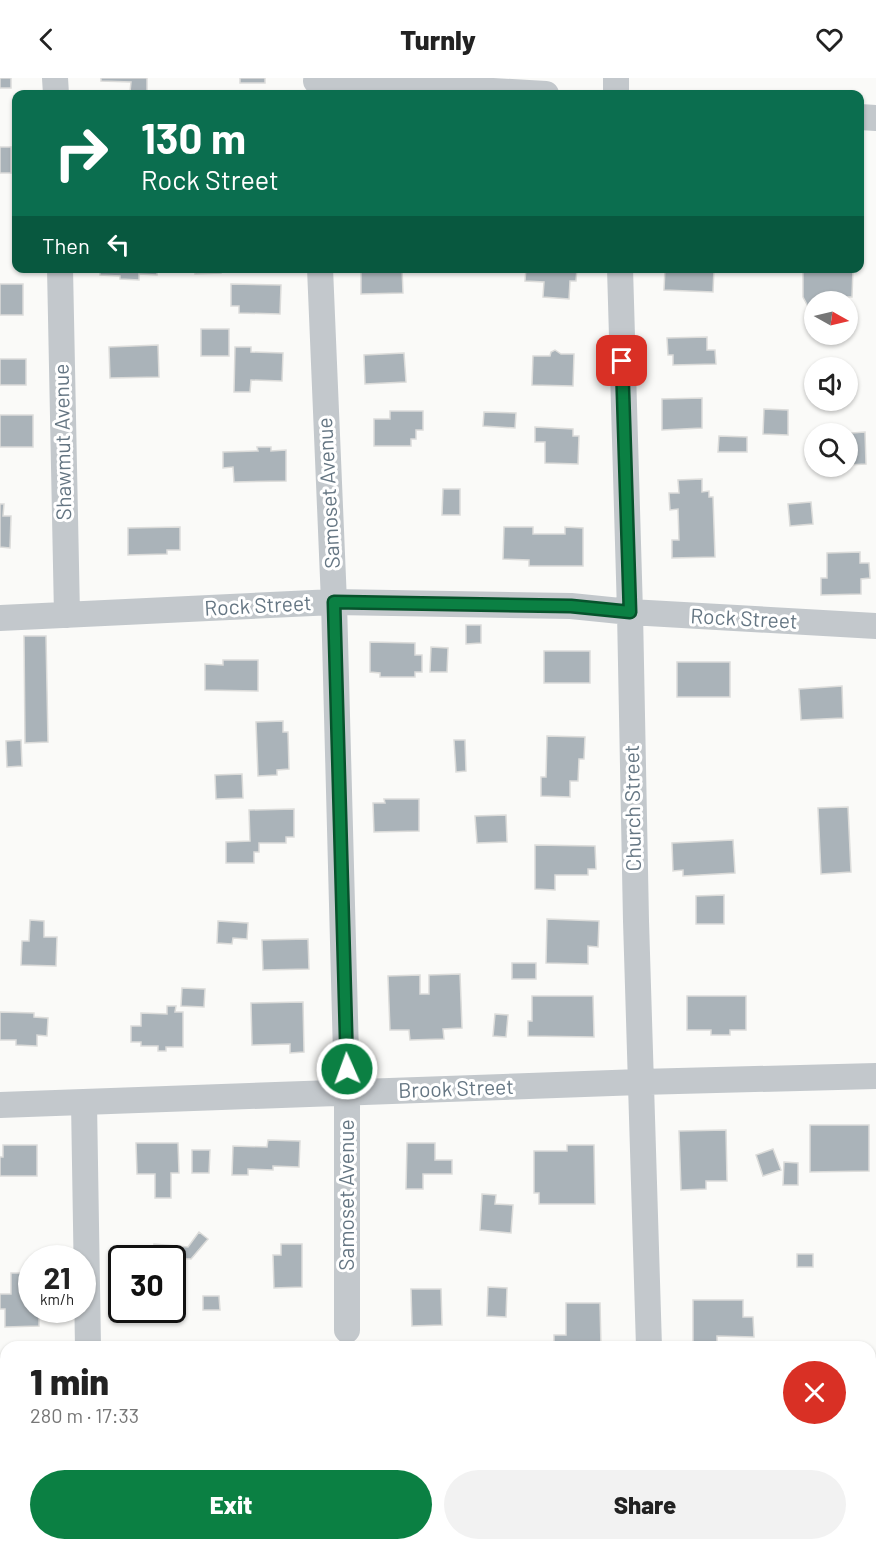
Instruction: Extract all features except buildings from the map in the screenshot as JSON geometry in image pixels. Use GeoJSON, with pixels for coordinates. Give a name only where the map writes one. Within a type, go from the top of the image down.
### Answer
{"type":"FeatureCollection","features":[{"type":"Feature","properties":{"kind":"street"},"geometry":{"type":"LineString","coordinates":[[316,84],[454,90]]}},
{"type":"Feature","properties":{"kind":"street","name":"Shawmut Avenue"},"geometry":{"type":"LineString","coordinates":[[60,273],[67,615]]}},
{"type":"Feature","properties":{"kind":"street","name":"Samoset Avenue"},"geometry":{"type":"LineString","coordinates":[[320,273],[334,602],[347,1092],[347,1330]]}},
{"type":"Feature","properties":{"kind":"street","name":"Church Street"},"geometry":{"type":"LineString","coordinates":[[620,273],[640,1082],[649,1341]]}},
{"type":"Feature","properties":{"kind":"street","name":"Rock Street"},"geometry":{"type":"LineString","coordinates":[[0,618],[334,602],[571,606],[630,612],[876,626]]}},
{"type":"Feature","properties":{"kind":"street","name":"Brook Street"},"geometry":{"type":"LineString","coordinates":[[0,1105],[640,1082],[876,1076]]}},
{"type":"Feature","properties":{"kind":"street"},"geometry":{"type":"LineString","coordinates":[[84,1102],[88,1341]]}},
{"type":"Feature","properties":{"kind":"route"},"geometry":{"type":"LineString","coordinates":[[347,1069],[334,602],[571,606],[630,612],[622,361]]}}]}
